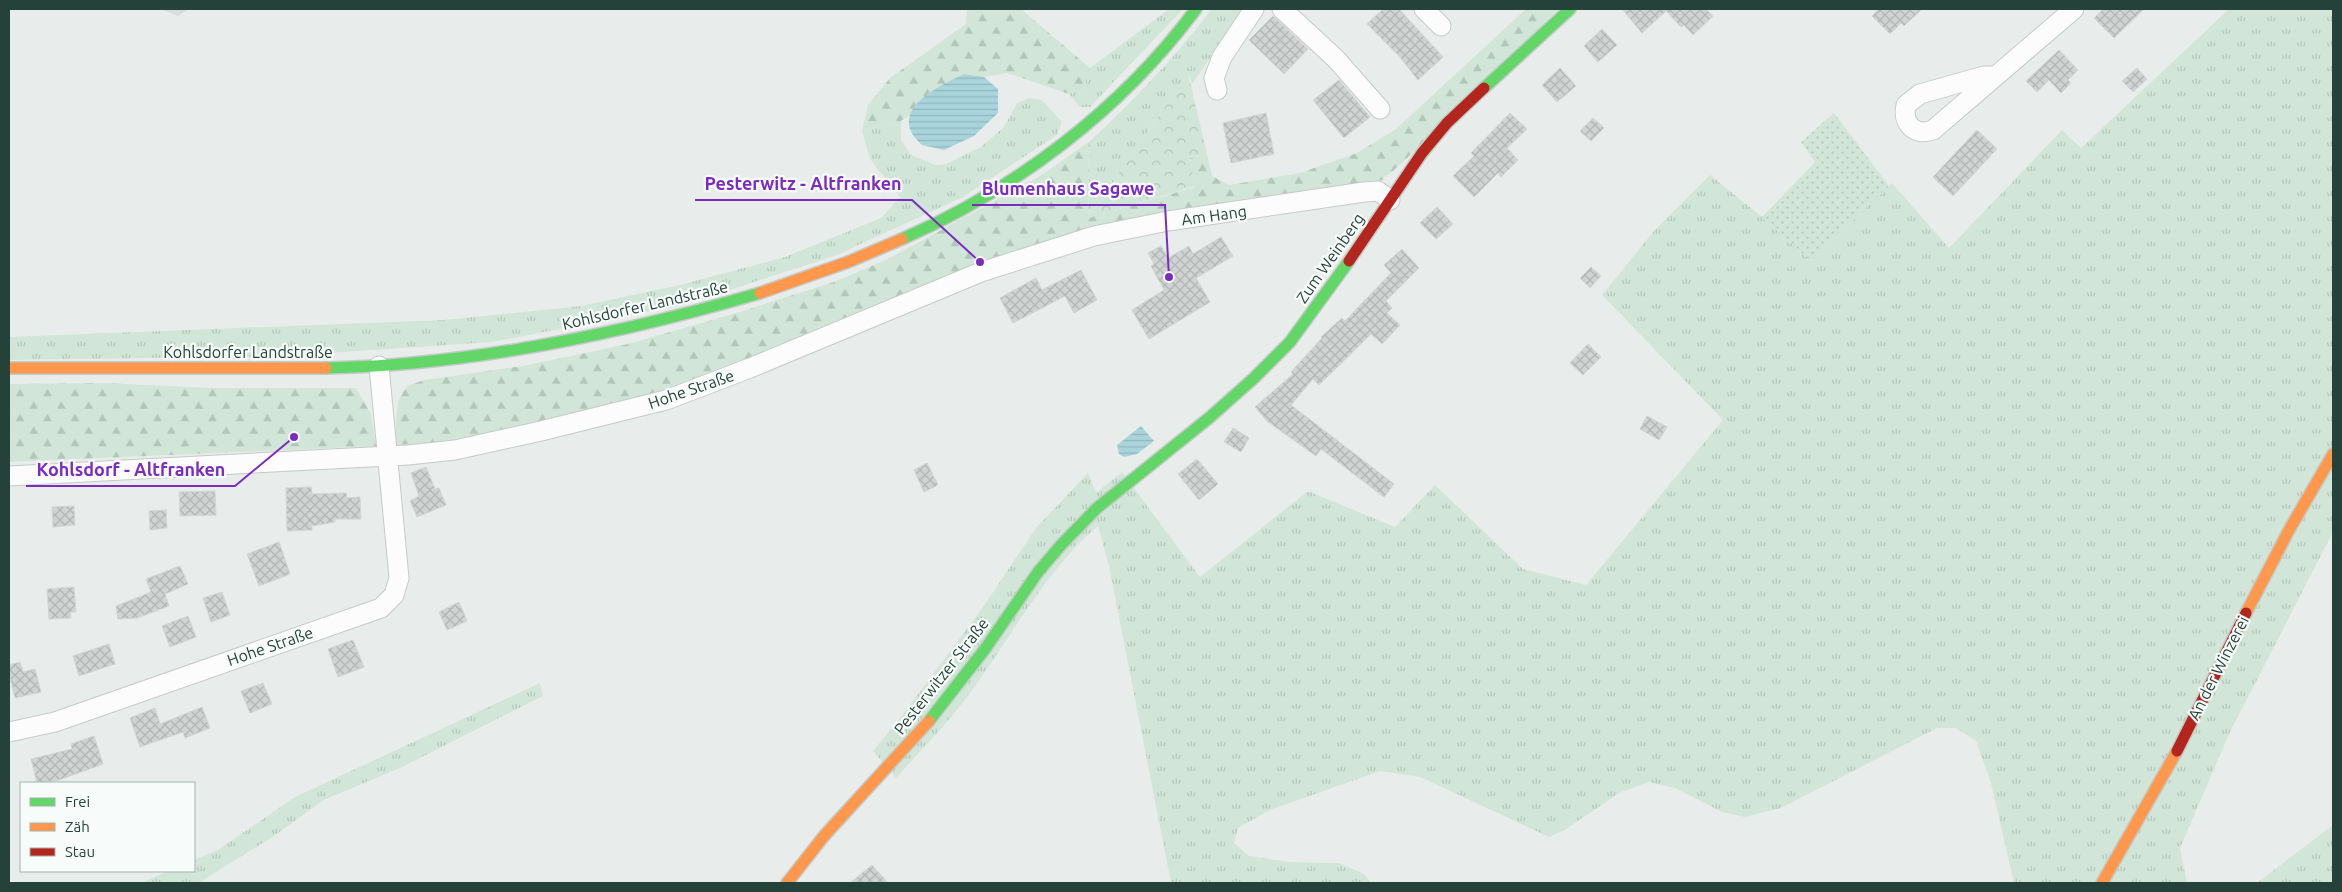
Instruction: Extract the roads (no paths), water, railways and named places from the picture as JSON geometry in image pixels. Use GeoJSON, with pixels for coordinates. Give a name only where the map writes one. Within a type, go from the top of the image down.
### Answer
{"type":"FeatureCollection","features":[{"type":"Feature","properties":{"kind":"street","name":"Kohlsdorfer Landstraße"},"geometry":{"type":"LineString","coordinates":[[9,368],[281,369],[379,366],[492,354],[618,331],[720,305],[833,268],[943,219],[1034,165],[1110,105],[1184,26],[1196,9]]}},
{"type":"Feature","properties":{"kind":"street"},"geometry":{"type":"LineString","coordinates":[[1217,90],[1214,78],[1222,57],[1254,9]]}},
{"type":"Feature","properties":{"kind":"street"},"geometry":{"type":"LineString","coordinates":[[1282,9],[1336,59],[1380,109]]}},
{"type":"Feature","properties":{"kind":"street"},"geometry":{"type":"LineString","coordinates":[[1424,9],[1441,26]]}},
{"type":"Feature","properties":{"kind":"street","name":"Zum Weinberg"},"geometry":{"type":"LineString","coordinates":[[1097,508],[1210,418],[1290,342],[1446,123],[1570,9]]}},
{"type":"Feature","properties":{"kind":"street"},"geometry":{"type":"LineString","coordinates":[[1993,76],[2074,9]]}},
{"type":"Feature","properties":{"kind":"street","name":"Am Hang"},"geometry":{"type":"LineString","coordinates":[[981,272],[1094,236],[1168,221],[1364,192],[1378,191],[1390,200]]}},
{"type":"Feature","properties":{"kind":"street","name":"Hohe Straße"},"geometry":{"type":"LineString","coordinates":[[9,476],[387,456],[455,450],[542,431],[666,400],[750,368],[981,272]]}},
{"type":"Feature","properties":{"kind":"street","name":"Hohe Straße"},"geometry":{"type":"LineString","coordinates":[[9,732],[55,722],[381,608],[394,596],[399,578],[379,366]]}},
{"type":"Feature","properties":{"kind":"street","name":"An der Winzerei"},"geometry":{"type":"LineString","coordinates":[[2102,883],[2180,745],[2220,662],[2289,530],[2333,454]]}},
{"type":"Feature","properties":{"kind":"street","name":"Pesterwitzer Straße"},"geometry":{"type":"LineString","coordinates":[[787,883],[824,836],[940,710],[1038,572],[1097,508]]}},
{"type":"Feature","properties":{"kind":"water"},"geometry":{"type":"Polygon","coordinates":[[[964,74],[984,77],[998,89],[998,113],[974,136],[944,150],[922,145],[910,129],[909,119],[912,110],[918,102],[937,88],[964,74]]]}},
{"type":"Feature","properties":{"kind":"water"},"geometry":{"type":"Polygon","coordinates":[[[1141,426],[1154,441],[1137,454],[1124,457],[1119,454],[1117,445],[1141,426]]]}},
{"type":"Feature","properties":{"kind":"place","name":"Pesterwitz - Altfranken"},"geometry":{"type":"Point","coordinates":[980,262]}},
{"type":"Feature","properties":{"kind":"place","name":"Blumenhaus Sagawe"},"geometry":{"type":"Point","coordinates":[1169,277]}},
{"type":"Feature","properties":{"kind":"place","name":"Kohlsdorf - Altfranken"},"geometry":{"type":"Point","coordinates":[294,437]}}]}
